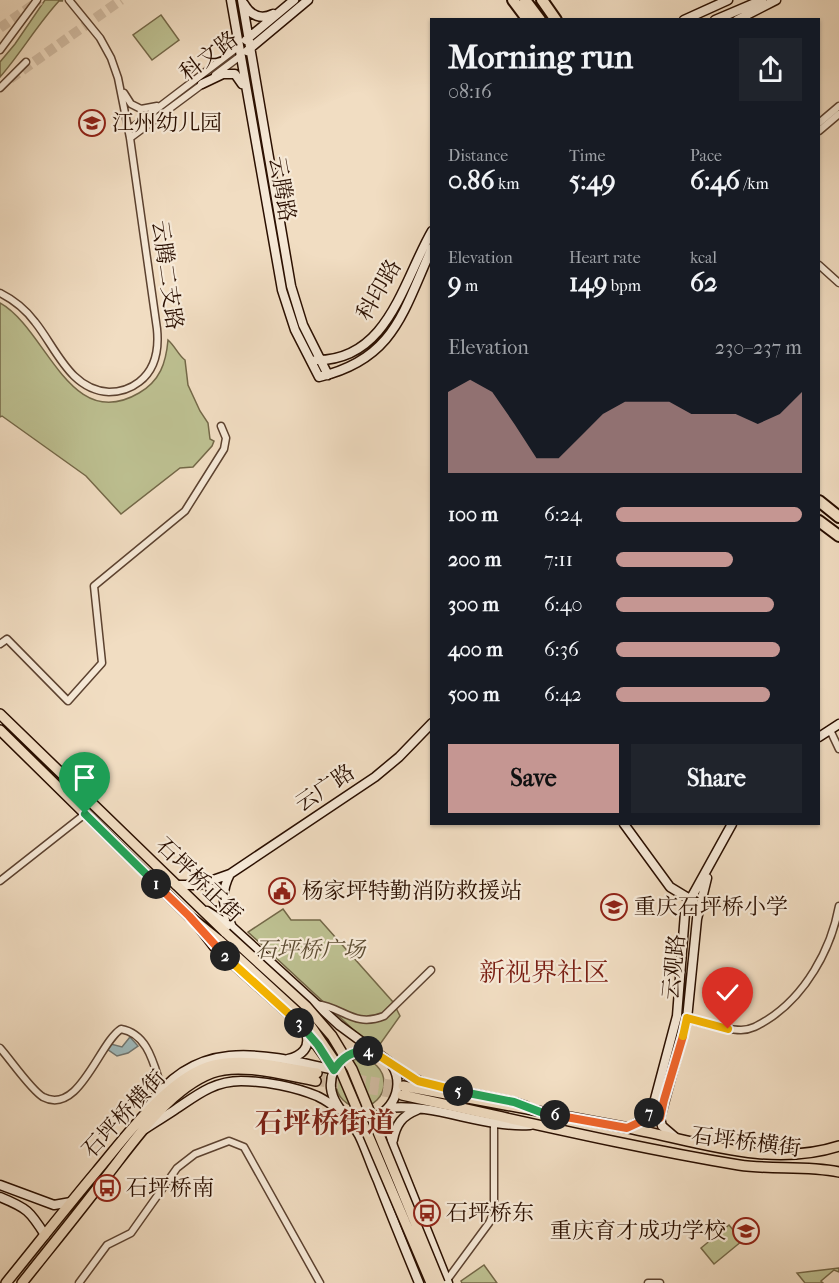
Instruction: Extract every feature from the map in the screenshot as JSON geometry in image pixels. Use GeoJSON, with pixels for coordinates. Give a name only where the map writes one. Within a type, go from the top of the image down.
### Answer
{"type":"FeatureCollection","features":[{"type":"Feature","properties":{"kind":"highway"},"geometry":{"type":"LineString","coordinates":[[513,0],[526,18]]}},
{"type":"Feature","properties":{"kind":"highway"},"geometry":{"type":"LineString","coordinates":[[525,0],[538,18]]}},
{"type":"Feature","properties":{"kind":"highway"},"geometry":{"type":"LineString","coordinates":[[542,0],[555,18]]}},
{"type":"Feature","properties":{"kind":"highway"},"geometry":{"type":"LineString","coordinates":[[820,502],[839,517]]}},
{"type":"Feature","properties":{"kind":"highway"},"geometry":{"type":"LineString","coordinates":[[820,522],[839,536]]}},
{"type":"Feature","properties":{"kind":"main road","name":"石坪桥正街"},"geometry":{"type":"LineString","coordinates":[[0,714],[176,885],[229,930],[306,1006],[332,1036],[352,1069],[445,1282]]}},
{"type":"Feature","properties":{"kind":"main road","name":"石坪桥正街"},"geometry":{"type":"LineString","coordinates":[[0,730],[189,916],[220,941],[308,1022],[340,1069],[431,1283]]}},
{"type":"Feature","properties":{"kind":"main road","name":"石坪桥横街"},"geometry":{"type":"LineString","coordinates":[[22,1283],[163,1096],[185,1079],[210,1066],[235,1062],[317,1077]]}},
{"type":"Feature","properties":{"kind":"main road","name":"石坪桥横街"},"geometry":{"type":"LineString","coordinates":[[839,1146],[814,1152],[770,1155],[679,1140],[543,1113],[402,1091],[623,1144],[741,1165],[839,1172]]}},
{"type":"Feature","properties":{"kind":"main road","name":"石坪桥横街"},"geometry":{"type":"LineString","coordinates":[[6,1283],[71,1202],[141,1126]]}},
{"type":"Feature","properties":{"kind":"street"},"geometry":{"type":"LineString","coordinates":[[0,50],[37,0]]}},
{"type":"Feature","properties":{"kind":"street","name":"云腾二支路"},"geometry":{"type":"LineString","coordinates":[[0,293],[28,314],[65,366],[84,385],[99,391],[115,392],[131,388],[144,378],[154,364],[158,338],[121,88],[111,58],[100,38],[69,0]]}},
{"type":"Feature","properties":{"kind":"street","name":"云腾路"},"geometry":{"type":"LineString","coordinates":[[231,0],[239,57],[282,290],[295,330],[308,359],[323,376]]}},
{"type":"Feature","properties":{"kind":"street"},"geometry":{"type":"LineString","coordinates":[[242,0],[248,10],[258,17],[268,17],[282,10]]}},
{"type":"Feature","properties":{"kind":"street","name":"云腾路"},"geometry":{"type":"LineString","coordinates":[[242,0],[291,286],[303,326],[319,360],[323,376]]}},
{"type":"Feature","properties":{"kind":"street","name":"科文路"},"geometry":{"type":"LineString","coordinates":[[129,130],[238,47],[294,0]]}},
{"type":"Feature","properties":{"kind":"street","name":"科文路"},"geometry":{"type":"LineString","coordinates":[[130,138],[239,57],[308,0]]}},
{"type":"Feature","properties":{"kind":"street"},"geometry":{"type":"LineString","coordinates":[[688,18],[728,0]]}},
{"type":"Feature","properties":{"kind":"street"},"geometry":{"type":"LineString","coordinates":[[720,18],[762,0]]}},
{"type":"Feature","properties":{"kind":"street"},"geometry":{"type":"LineString","coordinates":[[741,18],[776,0]]}},
{"type":"Feature","properties":{"kind":"street"},"geometry":{"type":"LineString","coordinates":[[0,88],[26,62]]}},
{"type":"Feature","properties":{"kind":"street"},"geometry":{"type":"LineString","coordinates":[[202,84],[224,74],[232,73],[240,80],[246,92]]}},
{"type":"Feature","properties":{"kind":"street"},"geometry":{"type":"LineString","coordinates":[[121,88],[131,104],[141,109],[153,108],[171,99]]}},
{"type":"Feature","properties":{"kind":"street"},"geometry":{"type":"LineString","coordinates":[[820,122],[839,106]]}},
{"type":"Feature","properties":{"kind":"street"},"geometry":{"type":"LineString","coordinates":[[820,130],[839,114]]}},
{"type":"Feature","properties":{"kind":"street","name":"科印路"},"geometry":{"type":"LineString","coordinates":[[308,359],[340,358],[376,334],[391,314],[430,235]]}},
{"type":"Feature","properties":{"kind":"street","name":"科印路"},"geometry":{"type":"LineString","coordinates":[[323,376],[357,364],[387,340],[400,319],[430,252]]}},
{"type":"Feature","properties":{"kind":"street"},"geometry":{"type":"LineString","coordinates":[[820,266],[839,283]]}},
{"type":"Feature","properties":{"kind":"street"},"geometry":{"type":"LineString","coordinates":[[0,644],[7,639],[68,701],[102,663],[94,586],[185,511],[224,449],[226,438],[221,426]]}},
{"type":"Feature","properties":{"kind":"street"},"geometry":{"type":"LineString","coordinates":[[820,735],[839,724]]}},
{"type":"Feature","properties":{"kind":"street","name":"云广路"},"geometry":{"type":"LineString","coordinates":[[209,883],[230,874],[375,777],[399,757],[430,725]]}},
{"type":"Feature","properties":{"kind":"street"},"geometry":{"type":"LineString","coordinates":[[830,730],[839,749]]}},
{"type":"Feature","properties":{"kind":"street"},"geometry":{"type":"LineString","coordinates":[[0,881],[85,814]]}},
{"type":"Feature","properties":{"kind":"street"},"geometry":{"type":"LineString","coordinates":[[625,825],[670,887],[695,902]]}},
{"type":"Feature","properties":{"kind":"street","name":"云观路"},"geometry":{"type":"LineString","coordinates":[[660,1118],[687,1018],[695,902],[712,860],[731,825]]}},
{"type":"Feature","properties":{"kind":"street"},"geometry":{"type":"LineString","coordinates":[[230,874],[223,890],[229,930],[347,1032],[407,1075],[428,1085],[514,1102],[543,1113]]}},
{"type":"Feature","properties":{"kind":"street"},"geometry":{"type":"LineString","coordinates":[[176,885],[209,883],[211,891],[223,890]]}},
{"type":"Feature","properties":{"kind":"street","name":"云观路"},"geometry":{"type":"LineString","coordinates":[[650,1112],[677,1016],[686,912],[695,902]]}},
{"type":"Feature","properties":{"kind":"street"},"geometry":{"type":"LineString","coordinates":[[687,1018],[743,1030],[756,1027],[772,1017],[805,984],[815,968],[829,943],[839,906]]}},
{"type":"Feature","properties":{"kind":"street"},"geometry":{"type":"LineString","coordinates":[[189,916],[214,947],[303,1027],[334,1070]]}},
{"type":"Feature","properties":{"kind":"street"},"geometry":{"type":"LineString","coordinates":[[315,1004],[328,1005],[346,1016],[357,1019],[376,1019],[384,1016],[431,970]]}},
{"type":"Feature","properties":{"kind":"street"},"geometry":{"type":"LineString","coordinates":[[287,1059],[298,1056],[307,1047],[308,1040],[303,1027]]}},
{"type":"Feature","properties":{"kind":"street"},"geometry":{"type":"LineString","coordinates":[[0,1048],[43,1097],[53,1100],[72,1094],[88,1076],[113,1034],[121,1029],[130,1031],[140,1038],[146,1047],[162,1089]]}},
{"type":"Feature","properties":{"kind":"street"},"geometry":{"type":"LineString","coordinates":[[375,1053],[354,1052],[341,1060],[334,1070],[331,1088],[340,1108],[359,1135],[419,1283]]}},
{"type":"Feature","properties":{"kind":"street"},"geometry":{"type":"LineString","coordinates":[[141,1126],[155,1095],[180,1073],[221,1056],[248,1054],[287,1059],[334,1070]]}},
{"type":"Feature","properties":{"kind":"street"},"geometry":{"type":"LineString","coordinates":[[141,1126],[177,1109],[192,1096],[213,1085],[241,1081],[298,1090],[353,1116],[368,1118],[382,1113],[396,1096],[397,1074],[388,1062]]}},
{"type":"Feature","properties":{"kind":"street"},"geometry":{"type":"LineString","coordinates":[[388,1108],[387,1119],[393,1146],[445,1282]]}},
{"type":"Feature","properties":{"kind":"street"},"geometry":{"type":"LineString","coordinates":[[388,1108],[422,1108],[514,1126],[539,1124]]}},
{"type":"Feature","properties":{"kind":"street"},"geometry":{"type":"LineString","coordinates":[[393,1146],[395,1129],[400,1120],[422,1108]]}},
{"type":"Feature","properties":{"kind":"street"},"geometry":{"type":"LineString","coordinates":[[627,1128],[642,1121],[650,1112],[654,1118],[660,1118],[662,1126],[679,1140]]}},
{"type":"Feature","properties":{"kind":"street"},"geometry":{"type":"LineString","coordinates":[[445,1282],[489,1223],[494,1212],[494,1122]]}},
{"type":"Feature","properties":{"kind":"street"},"geometry":{"type":"LineString","coordinates":[[79,1283],[107,1245],[132,1233],[177,1168],[195,1154],[229,1141],[244,1147],[320,1283]]}},
{"type":"Feature","properties":{"kind":"street"},"geometry":{"type":"LineString","coordinates":[[0,1185],[54,1205],[71,1202]]}},
{"type":"Feature","properties":{"kind":"street"},"geometry":{"type":"LineString","coordinates":[[0,1197],[19,1204],[31,1212],[45,1235]]}},
{"type":"Feature","properties":{"kind":"street"},"geometry":{"type":"LineString","coordinates":[[31,1212],[38,1212],[42,1208],[39,1199]]}},
{"type":"Feature","properties":{"kind":"street"},"geometry":{"type":"LineString","coordinates":[[648,1283],[660,1283]]}},
{"type":"Feature","properties":{"kind":"green space"},"geometry":{"type":"Polygon","coordinates":[[[45,0],[63,1],[59,1],[51,10],[0,77],[0,62],[45,0]]]}},
{"type":"Feature","properties":{"kind":"green space"},"geometry":{"type":"Polygon","coordinates":[[[161,15],[179,40],[152,60],[133,35],[161,15]]]}},
{"type":"Feature","properties":{"kind":"green space"},"geometry":{"type":"Polygon","coordinates":[[[0,303],[17,316],[61,373],[77,389],[94,400],[115,402],[146,388],[161,371],[168,340],[185,360],[188,385],[208,423],[210,439],[214,441],[212,446],[193,467],[180,468],[121,514],[86,476],[2,416],[0,417],[0,303]]]}},
{"type":"Feature","properties":{"kind":"green space","name":"石坪桥广场"},"geometry":{"type":"Polygon","coordinates":[[[283,909],[291,920],[320,920],[393,1002],[400,1016],[378,1047],[359,1035],[248,932],[283,909]]]}},
{"type":"Feature","properties":{"kind":"green space"},"geometry":{"type":"Polygon","coordinates":[[[355,1059],[365,1059],[380,1069],[384,1083],[383,1092],[374,1103],[365,1107],[355,1107],[340,1097],[336,1088],[336,1078],[346,1063],[355,1059]]]}},
{"type":"Feature","properties":{"kind":"green space"},"geometry":{"type":"Polygon","coordinates":[[[729,1225],[742,1241],[714,1264],[701,1248],[729,1225]]]}},
{"type":"Feature","properties":{"kind":"green space"},"geometry":{"type":"Polygon","coordinates":[[[484,1265],[497,1283],[462,1283],[461,1281],[484,1265]]]}},
{"type":"Feature","properties":{"kind":"green space"},"geometry":{"type":"Polygon","coordinates":[[[839,1268],[839,1272],[834,1270],[821,1281],[823,1283],[805,1283],[797,1273],[839,1268]]]}},
{"type":"Feature","properties":{"kind":"water"},"geometry":{"type":"Polygon","coordinates":[[[130,1037],[138,1046],[128,1053],[117,1056],[107,1049],[111,1044],[122,1047],[130,1037]]]}},
{"type":"Feature","properties":{"kind":"tunnel"},"geometry":{"type":"LineString","coordinates":[[0,28],[40,0]]}},
{"type":"Feature","properties":{"kind":"tunnel"},"geometry":{"type":"LineString","coordinates":[[10,79],[121,0]]}},
{"type":"Feature","properties":{"kind":"tunnel"},"geometry":{"type":"LineString","coordinates":[[317,1073],[403,1086]]}},
{"type":"Feature","properties":{"kind":"tunnel"},"geometry":{"type":"LineString","coordinates":[[316,1081],[402,1095]]}},
{"type":"Feature","properties":{"kind":"place","name":"江州幼儿园"},"geometry":{"type":"Point","coordinates":[92,123]}},
{"type":"Feature","properties":{"kind":"place","name":"杨家坪特勤消防救援站"},"geometry":{"type":"Point","coordinates":[282,891]}},
{"type":"Feature","properties":{"kind":"place","name":"重庆石坪桥小学"},"geometry":{"type":"Point","coordinates":[614,907]}},
{"type":"Feature","properties":{"kind":"place","name":"石坪桥南"},"geometry":{"type":"Point","coordinates":[107,1188]}},
{"type":"Feature","properties":{"kind":"place","name":"石坪桥东"},"geometry":{"type":"Point","coordinates":[427,1213]}},
{"type":"Feature","properties":{"kind":"place","name":"重庆育才成功学校"},"geometry":{"type":"Point","coordinates":[746,1231]}},
{"type":"Feature","properties":{"kind":"district","name":"新视界社区"},"geometry":{"type":"Point","coordinates":[544,972]}},
{"type":"Feature","properties":{"kind":"district","name":"石坪桥街道"},"geometry":{"type":"Point","coordinates":[325,1122]}},
{"type":"Feature","properties":{"kind":"route"},"geometry":{"type":"LineString","coordinates":[[85,814],[189,916],[214,947],[303,1027],[334,1070],[347,1055],[368,1051],[428,1085],[514,1102],[543,1113],[627,1128],[642,1121],[650,1112],[654,1118],[660,1118],[682,1044],[687,1018],[728,1029]]}}]}
